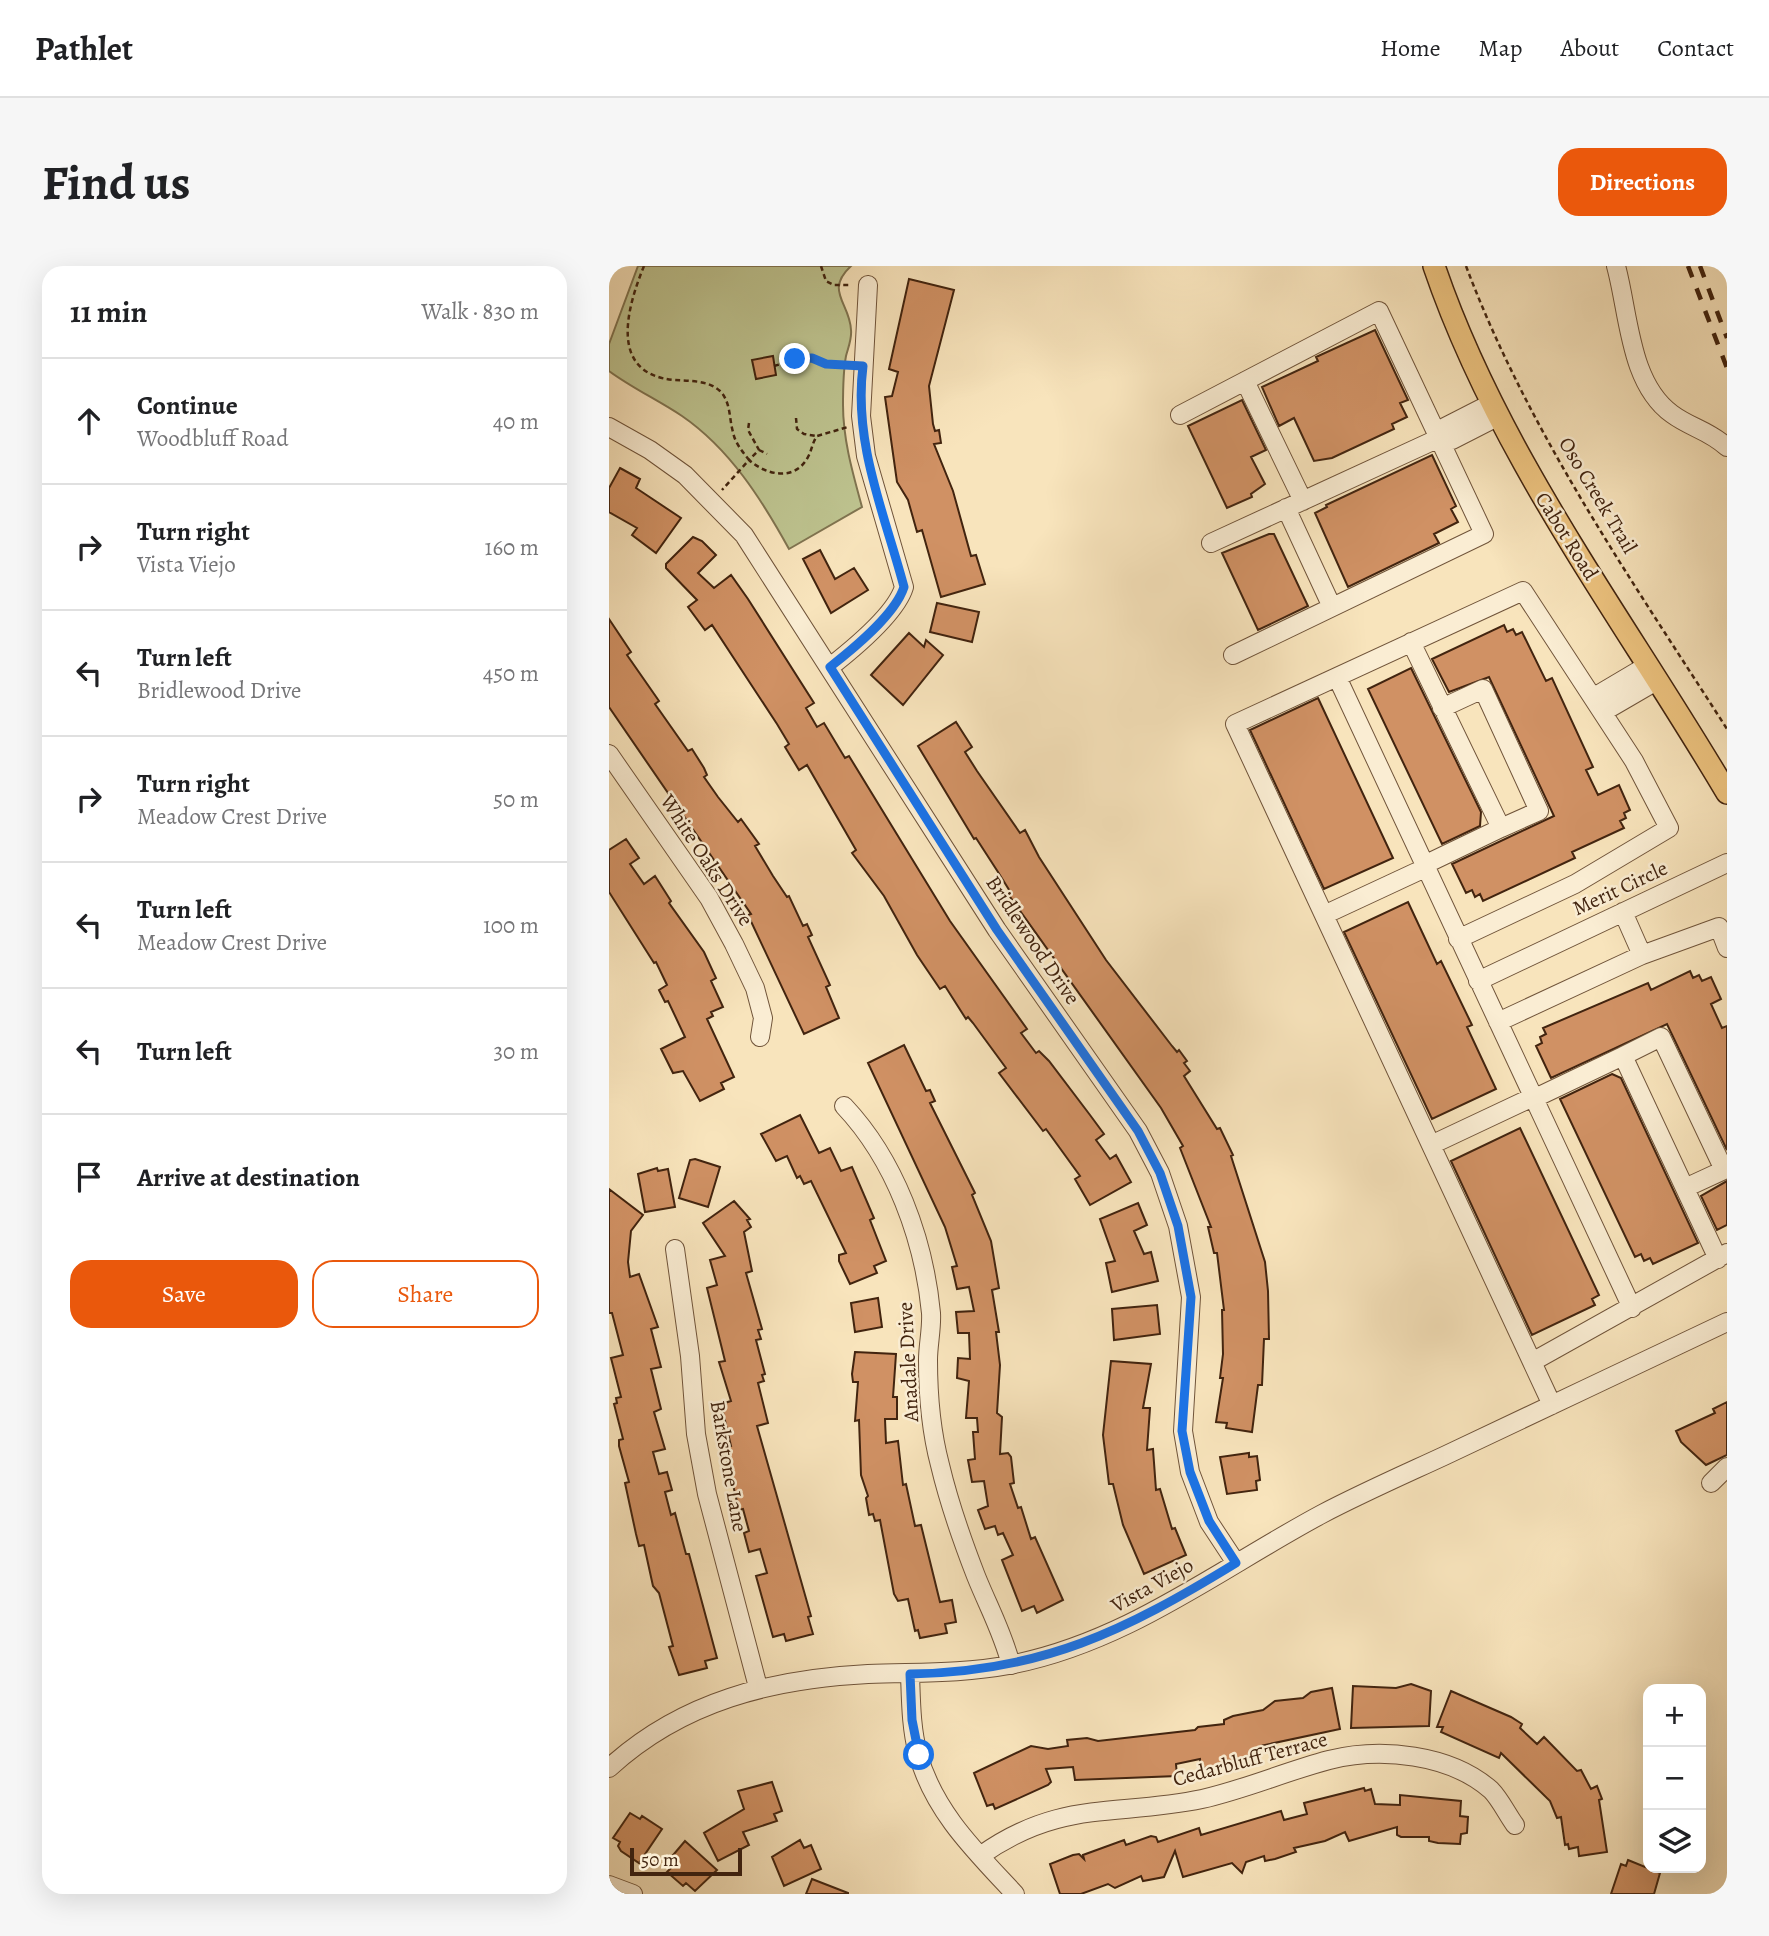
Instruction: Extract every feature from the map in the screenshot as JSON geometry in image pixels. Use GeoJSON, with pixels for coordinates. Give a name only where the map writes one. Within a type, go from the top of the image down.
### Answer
{"type":"FeatureCollection","features":[{"type":"Feature","properties":{"kind":"main road","name":"Cabot Road"},"geometry":{"type":"LineString","coordinates":[[1434,266],[1448,309],[1495,410],[1533,481],[1727,793]]}},
{"type":"Feature","properties":{"kind":"street"},"geometry":{"type":"LineString","coordinates":[[1616,266],[1637,358],[1653,392],[1673,415],[1711,433],[1727,447]]}},
{"type":"Feature","properties":{"kind":"street"},"geometry":{"type":"LineString","coordinates":[[830,667],[850,652],[901,599],[904,587],[866,456],[862,425],[868,285]]}},
{"type":"Feature","properties":{"kind":"street"},"geometry":{"type":"LineString","coordinates":[[1180,415],[1379,311],[1484,534],[1233,655]]}},
{"type":"Feature","properties":{"kind":"street"},"geometry":{"type":"LineString","coordinates":[[1245,381],[1332,607]]}},
{"type":"Feature","properties":{"kind":"street"},"geometry":{"type":"LineString","coordinates":[[1211,543],[1437,439],[1452,440],[1495,410]]}},
{"type":"Feature","properties":{"kind":"street","name":"Bridlewood Drive"},"geometry":{"type":"LineString","coordinates":[[609,428],[650,450],[685,475],[744,535],[1019,963],[1138,1131],[1160,1173],[1178,1226],[1191,1297],[1182,1431],[1190,1472],[1209,1521],[1236,1563]]}},
{"type":"Feature","properties":{"kind":"street"},"geometry":{"type":"LineString","coordinates":[[1458,939],[1575,884],[1669,828],[1598,704],[1523,591],[1235,724],[1552,1405]]}},
{"type":"Feature","properties":{"kind":"street"},"geometry":{"type":"LineString","coordinates":[[1411,642],[1501,828]]}},
{"type":"Feature","properties":{"kind":"street"},"geometry":{"type":"LineString","coordinates":[[1598,704],[1653,672]]}},
{"type":"Feature","properties":{"kind":"street"},"geometry":{"type":"LineString","coordinates":[[1337,677],[1632,1308]]}},
{"type":"Feature","properties":{"kind":"street"},"geometry":{"type":"LineString","coordinates":[[1324,915],[1539,811],[1483,690],[1443,708]]}},
{"type":"Feature","properties":{"kind":"street","name":"White Oaks Drive"},"geometry":{"type":"LineString","coordinates":[[609,754],[709,898],[734,944],[755,988],[763,1017],[760,1037]]}},
{"type":"Feature","properties":{"kind":"street","name":"Merit Circle"},"geometry":{"type":"LineString","coordinates":[[1478,981],[1727,863]]}},
{"type":"Feature","properties":{"kind":"street"},"geometry":{"type":"LineString","coordinates":[[1623,912],[1642,955]]}},
{"type":"Feature","properties":{"kind":"street"},"geometry":{"type":"LineString","coordinates":[[1498,1022],[1642,955],[1719,928],[1727,948]]}},
{"type":"Feature","properties":{"kind":"street"},"geometry":{"type":"LineString","coordinates":[[1431,1145],[1661,1037],[1724,1170],[1685,1188]]}},
{"type":"Feature","properties":{"kind":"street"},"geometry":{"type":"LineString","coordinates":[[1532,1362],[1722,1256],[1685,1188],[1623,1056]]}},
{"type":"Feature","properties":{"kind":"street","name":"Anadale Drive"},"geometry":{"type":"LineString","coordinates":[[844,1106],[863,1126],[879,1153],[913,1227],[931,1315],[929,1406],[939,1463],[954,1517],[1005,1639],[1011,1665]]}},
{"type":"Feature","properties":{"kind":"street","name":"Barkstone Lane"},"geometry":{"type":"LineString","coordinates":[[674,1249],[690,1356],[696,1434],[707,1494],[758,1688]]}},
{"type":"Feature","properties":{"kind":"street","name":"Vista Viejo"},"geometry":{"type":"LineString","coordinates":[[609,1768],[655,1732],[691,1712],[758,1688],[806,1679],[960,1673],[1011,1665],[1095,1640],[1125,1627],[1325,1513],[1727,1321]]}},
{"type":"Feature","properties":{"kind":"street"},"geometry":{"type":"LineString","coordinates":[[1711,1483],[1727,1467]]}},
{"type":"Feature","properties":{"kind":"street"},"geometry":{"type":"LineString","coordinates":[[910,1674],[912,1720],[919,1755],[933,1791],[954,1828],[1016,1894]]}},
{"type":"Feature","properties":{"kind":"street","name":"Cedarbluff Terrace"},"geometry":{"type":"LineString","coordinates":[[981,1856],[1007,1837],[1035,1824],[1067,1815],[1203,1798],[1330,1760],[1364,1754],[1433,1761],[1462,1771],[1492,1791],[1515,1825]]}},
{"type":"Feature","properties":{"kind":"street"},"geometry":{"type":"LineString","coordinates":[[609,1885],[633,1894]]}},
{"type":"Feature","properties":{"kind":"path"},"geometry":{"type":"LineString","coordinates":[[644,266],[632,297],[624,335],[633,362],[655,377],[710,384],[721,392],[727,403],[737,445],[749,460],[770,474],[787,474],[807,460],[817,436]]}},
{"type":"Feature","properties":{"kind":"path"},"geometry":{"type":"LineString","coordinates":[[821,266],[826,281],[834,285],[868,285]]}},
{"type":"Feature","properties":{"kind":"path","name":"Oso Creek Trail"},"geometry":{"type":"LineString","coordinates":[[1466,266],[1530,411],[1573,488],[1727,729]]}},
{"type":"Feature","properties":{"kind":"path"},"geometry":{"type":"LineString","coordinates":[[774,366],[805,357],[826,364],[863,366]]}},
{"type":"Feature","properties":{"kind":"path"},"geometry":{"type":"LineString","coordinates":[[796,418],[797,429],[804,434],[817,436],[862,425]]}},
{"type":"Feature","properties":{"kind":"path"},"geometry":{"type":"LineString","coordinates":[[749,423],[748,430],[759,450],[767,454]]}},
{"type":"Feature","properties":{"kind":"path"},"geometry":{"type":"LineString","coordinates":[[712,501],[759,450]]}},
{"type":"Feature","properties":{"kind":"green space"},"geometry":{"type":"Polygon","coordinates":[[[638,266],[851,266],[839,283],[851,333],[844,368],[843,418],[849,457],[862,507],[789,549],[756,494],[715,444],[682,416],[609,371],[609,344],[638,266]]]}},
{"type":"Feature","properties":{"kind":"building"},"geometry":{"type":"Polygon","coordinates":[[[909,279],[954,290],[929,386],[933,424],[935,431],[939,430],[941,443],[934,444],[953,491],[971,556],[976,555],[985,584],[941,597],[922,530],[917,532],[908,500],[897,482],[885,397],[892,396],[898,372],[889,369],[909,279]]]}},
{"type":"Feature","properties":{"kind":"building"},"geometry":{"type":"Polygon","coordinates":[[[1375,330],[1408,400],[1400,403],[1407,417],[1392,424],[1394,429],[1332,458],[1314,461],[1294,418],[1279,426],[1262,387],[1318,361],[1316,357],[1375,330]]]}},
{"type":"Feature","properties":{"kind":"building"},"geometry":{"type":"Polygon","coordinates":[[[773,356],[776,375],[756,379],[752,360],[773,356]]]}},
{"type":"Feature","properties":{"kind":"building"},"geometry":{"type":"Polygon","coordinates":[[[1242,400],[1266,450],[1251,457],[1265,484],[1251,494],[1252,497],[1227,508],[1188,426],[1242,400]]]}},
{"type":"Feature","properties":{"kind":"building"},"geometry":{"type":"Polygon","coordinates":[[[1432,455],[1456,506],[1451,509],[1458,522],[1434,534],[1439,543],[1348,587],[1315,513],[1327,507],[1326,505],[1432,455]]]}},
{"type":"Feature","properties":{"kind":"building"},"geometry":{"type":"Polygon","coordinates":[[[620,468],[640,479],[636,488],[681,518],[656,553],[632,535],[637,528],[609,512],[609,488],[620,468]]]}},
{"type":"Feature","properties":{"kind":"building"},"geometry":{"type":"Polygon","coordinates":[[[1274,534],[1308,606],[1258,630],[1222,553],[1274,534]]]}},
{"type":"Feature","properties":{"kind":"building"},"geometry":{"type":"Polygon","coordinates":[[[693,537],[702,541],[716,555],[698,573],[714,588],[731,575],[814,703],[806,708],[817,727],[824,723],[845,758],[849,756],[950,921],[1027,1029],[1021,1033],[1036,1053],[1039,1051],[1049,1061],[1090,1115],[1104,1134],[1096,1140],[1110,1159],[1116,1155],[1131,1182],[1090,1205],[1075,1179],[1080,1176],[1046,1129],[1043,1131],[999,1073],[1006,1068],[973,1023],[968,1017],[966,1019],[945,986],[940,989],[917,955],[884,896],[852,853],[856,850],[807,765],[799,770],[785,747],[789,744],[777,724],[712,625],[705,630],[688,607],[697,600],[666,568],[666,564],[693,537]]]}},
{"type":"Feature","properties":{"kind":"building"},"geometry":{"type":"Polygon","coordinates":[[[820,550],[835,579],[854,568],[868,590],[831,613],[803,559],[820,550]]]}},
{"type":"Feature","properties":{"kind":"building"},"geometry":{"type":"Polygon","coordinates":[[[937,603],[979,612],[972,642],[930,632],[937,603]]]}},
{"type":"Feature","properties":{"kind":"building"},"geometry":{"type":"Polygon","coordinates":[[[609,619],[631,652],[627,655],[659,701],[655,704],[688,751],[692,749],[707,775],[704,777],[718,797],[738,822],[741,819],[759,844],[755,846],[787,897],[789,896],[803,926],[807,924],[812,935],[808,937],[830,985],[826,987],[839,1018],[804,1034],[748,915],[751,914],[609,707],[609,619]]]}},
{"type":"Feature","properties":{"kind":"building"},"geometry":{"type":"Polygon","coordinates":[[[1504,625],[1507,632],[1513,629],[1516,635],[1522,632],[1546,681],[1552,678],[1593,767],[1586,770],[1598,795],[1619,785],[1630,810],[1624,813],[1626,818],[1620,821],[1624,828],[1572,852],[1575,858],[1483,901],[1480,894],[1475,897],[1472,890],[1466,893],[1452,864],[1554,816],[1489,677],[1449,692],[1432,659],[1504,625]]]}},
{"type":"Feature","properties":{"kind":"building"},"geometry":{"type":"Polygon","coordinates":[[[909,633],[924,647],[926,640],[943,655],[903,705],[871,675],[909,633]]]}},
{"type":"Feature","properties":{"kind":"building"},"geometry":{"type":"Polygon","coordinates":[[[1411,668],[1481,812],[1480,826],[1442,844],[1368,689],[1411,668]]]}},
{"type":"Feature","properties":{"kind":"building"},"geometry":{"type":"Polygon","coordinates":[[[1318,698],[1393,858],[1324,889],[1250,730],[1318,698]]]}},
{"type":"Feature","properties":{"kind":"building"},"geometry":{"type":"Polygon","coordinates":[[[956,722],[972,747],[965,752],[977,771],[1020,833],[1025,830],[1039,857],[1106,960],[1172,1046],[1177,1052],[1179,1050],[1187,1061],[1184,1063],[1190,1071],[1184,1076],[1217,1129],[1220,1128],[1233,1155],[1231,1156],[1265,1262],[1268,1291],[1269,1339],[1264,1339],[1262,1385],[1258,1385],[1252,1432],[1226,1428],[1227,1423],[1216,1422],[1223,1378],[1220,1378],[1224,1310],[1217,1253],[1214,1253],[1208,1227],[1211,1227],[1180,1148],[1183,1146],[1161,1108],[1008,894],[1011,893],[976,838],[974,839],[918,746],[956,722]]]}},
{"type":"Feature","properties":{"kind":"building"},"geometry":{"type":"Polygon","coordinates":[[[626,839],[639,858],[630,864],[644,884],[655,876],[671,901],[669,903],[704,952],[716,978],[711,981],[723,1007],[711,1012],[713,1016],[707,1019],[734,1077],[721,1083],[724,1089],[700,1101],[683,1071],[673,1073],[661,1049],[685,1037],[668,1001],[665,1002],[659,990],[667,985],[656,962],[654,963],[609,892],[609,850],[626,839]]]}},
{"type":"Feature","properties":{"kind":"building"},"geometry":{"type":"Polygon","coordinates":[[[1408,902],[1437,964],[1441,961],[1472,1025],[1467,1027],[1496,1089],[1432,1119],[1344,932],[1408,902]]]}},
{"type":"Feature","properties":{"kind":"building"},"geometry":{"type":"Polygon","coordinates":[[[1690,971],[1693,978],[1699,975],[1702,981],[1711,977],[1721,999],[1711,1004],[1722,1028],[1727,1026],[1727,1150],[1667,1024],[1551,1078],[1536,1046],[1542,1043],[1540,1037],[1546,1034],[1543,1028],[1648,983],[1651,990],[1690,971]]]}},
{"type":"Feature","properties":{"kind":"building"},"geometry":{"type":"Polygon","coordinates":[[[904,1045],[926,1091],[930,1090],[935,1101],[930,1103],[975,1193],[972,1195],[991,1241],[999,1288],[992,1290],[999,1332],[996,1332],[1000,1365],[997,1413],[1002,1417],[1000,1454],[1008,1453],[1011,1457],[1014,1483],[1010,1484],[1018,1508],[1021,1507],[1031,1539],[1035,1537],[1063,1600],[1037,1613],[1034,1606],[1022,1611],[1002,1560],[1013,1555],[1003,1533],[998,1535],[995,1526],[985,1529],[978,1510],[988,1506],[984,1481],[972,1482],[968,1460],[975,1459],[973,1432],[978,1432],[977,1418],[966,1418],[969,1381],[957,1378],[958,1358],[970,1359],[969,1333],[958,1333],[956,1312],[974,1311],[969,1287],[957,1289],[952,1267],[957,1266],[945,1227],[868,1063],[904,1045]]]}},
{"type":"Feature","properties":{"kind":"building"},"geometry":{"type":"Polygon","coordinates":[[[1612,1074],[1621,1078],[1698,1243],[1653,1264],[1650,1258],[1644,1261],[1641,1254],[1635,1257],[1560,1099],[1612,1074]]]}},
{"type":"Feature","properties":{"kind":"building"},"geometry":{"type":"Polygon","coordinates":[[[800,1115],[819,1153],[830,1148],[841,1171],[852,1167],[874,1218],[870,1220],[886,1261],[874,1266],[877,1273],[850,1284],[839,1261],[839,1255],[846,1253],[811,1181],[804,1184],[800,1176],[797,1178],[787,1156],[776,1161],[761,1134],[800,1115]]]}},
{"type":"Feature","properties":{"kind":"building"},"geometry":{"type":"Polygon","coordinates":[[[1520,1128],[1599,1295],[1592,1299],[1595,1305],[1532,1335],[1451,1161],[1520,1128]]]}},
{"type":"Feature","properties":{"kind":"building"},"geometry":{"type":"Polygon","coordinates":[[[695,1159],[720,1167],[708,1207],[679,1198],[690,1160],[695,1159]]]}},
{"type":"Feature","properties":{"kind":"building"},"geometry":{"type":"Polygon","coordinates":[[[657,1168],[658,1171],[668,1169],[675,1207],[645,1212],[638,1174],[657,1168]]]}},
{"type":"Feature","properties":{"kind":"building"},"geometry":{"type":"Polygon","coordinates":[[[1727,1181],[1727,1225],[1717,1230],[1701,1196],[1727,1181]]]}},
{"type":"Feature","properties":{"kind":"building"},"geometry":{"type":"Polygon","coordinates":[[[609,1189],[643,1215],[631,1231],[628,1262],[630,1277],[639,1274],[658,1327],[651,1329],[661,1367],[651,1369],[661,1409],[654,1412],[665,1449],[653,1452],[659,1474],[667,1472],[672,1490],[665,1492],[671,1515],[675,1513],[686,1554],[689,1554],[717,1658],[705,1661],[707,1668],[679,1675],[669,1647],[673,1646],[659,1593],[653,1586],[644,1545],[639,1546],[625,1483],[629,1482],[619,1446],[619,1440],[623,1439],[614,1404],[617,1403],[616,1398],[621,1397],[611,1358],[623,1355],[612,1313],[609,1313],[609,1189]]]}},
{"type":"Feature","properties":{"kind":"building"},"geometry":{"type":"Polygon","coordinates":[[[734,1201],[750,1219],[747,1220],[751,1227],[744,1232],[752,1271],[746,1273],[762,1329],[758,1330],[761,1339],[756,1340],[765,1374],[762,1375],[764,1381],[758,1383],[768,1423],[757,1426],[811,1616],[808,1617],[813,1634],[786,1641],[784,1634],[773,1637],[756,1576],[767,1573],[760,1549],[749,1552],[744,1533],[749,1531],[743,1509],[739,1510],[724,1447],[731,1446],[721,1404],[731,1401],[719,1362],[725,1361],[707,1288],[717,1285],[710,1260],[725,1256],[703,1223],[734,1201]]]}},
{"type":"Feature","properties":{"kind":"building"},"geometry":{"type":"Polygon","coordinates":[[[1138,1203],[1147,1225],[1134,1231],[1144,1254],[1151,1252],[1158,1281],[1112,1292],[1106,1263],[1115,1261],[1100,1219],[1138,1203]]]}},
{"type":"Feature","properties":{"kind":"building"},"geometry":{"type":"Polygon","coordinates":[[[878,1298],[882,1327],[855,1332],[851,1303],[878,1298]]]}},
{"type":"Feature","properties":{"kind":"building"},"geometry":{"type":"Polygon","coordinates":[[[1157,1305],[1160,1334],[1114,1340],[1112,1309],[1157,1305]]]}},
{"type":"Feature","properties":{"kind":"building"},"geometry":{"type":"Polygon","coordinates":[[[855,1352],[896,1354],[893,1397],[897,1397],[897,1419],[885,1419],[886,1443],[898,1441],[903,1485],[906,1484],[915,1526],[921,1525],[940,1602],[952,1600],[956,1622],[945,1624],[947,1633],[920,1638],[918,1630],[915,1631],[908,1599],[898,1601],[894,1594],[880,1520],[875,1521],[873,1514],[869,1515],[866,1498],[868,1496],[861,1475],[859,1420],[855,1421],[858,1382],[853,1382],[852,1374],[855,1352]]]}},
{"type":"Feature","properties":{"kind":"building"},"geometry":{"type":"Polygon","coordinates":[[[1111,1361],[1151,1364],[1143,1408],[1150,1408],[1147,1450],[1153,1449],[1156,1490],[1160,1489],[1172,1529],[1175,1528],[1186,1555],[1144,1574],[1123,1525],[1113,1484],[1109,1484],[1103,1435],[1111,1361]]]}},
{"type":"Feature","properties":{"kind":"building"},"geometry":{"type":"Polygon","coordinates":[[[1727,1402],[1727,1455],[1706,1465],[1681,1442],[1676,1431],[1715,1413],[1713,1409],[1727,1402]]]}},
{"type":"Feature","properties":{"kind":"building"},"geometry":{"type":"Polygon","coordinates":[[[1249,1453],[1249,1457],[1257,1456],[1260,1480],[1256,1481],[1257,1490],[1227,1494],[1220,1457],[1249,1453]]]}},
{"type":"Feature","properties":{"kind":"building"},"geometry":{"type":"Polygon","coordinates":[[[1411,1684],[1431,1691],[1429,1726],[1351,1728],[1353,1686],[1396,1688],[1411,1684]]]}},
{"type":"Feature","properties":{"kind":"building"},"geometry":{"type":"Polygon","coordinates":[[[1332,1688],[1340,1729],[1260,1746],[1261,1753],[1206,1768],[1201,1767],[1200,1759],[1176,1764],[1177,1776],[1075,1780],[1073,1767],[1046,1769],[1051,1782],[1048,1785],[995,1809],[993,1804],[987,1806],[974,1773],[1031,1746],[1048,1749],[1068,1746],[1067,1740],[1087,1738],[1098,1741],[1195,1730],[1198,1727],[1224,1724],[1224,1720],[1233,1716],[1263,1710],[1275,1701],[1303,1698],[1311,1692],[1332,1688]]]}},
{"type":"Feature","properties":{"kind":"building"},"geometry":{"type":"Polygon","coordinates":[[[1451,1691],[1511,1717],[1522,1724],[1520,1728],[1537,1744],[1544,1737],[1577,1771],[1581,1770],[1591,1789],[1597,1786],[1602,1799],[1599,1800],[1607,1852],[1579,1856],[1578,1847],[1569,1849],[1568,1844],[1565,1845],[1561,1817],[1557,1818],[1550,1801],[1501,1753],[1499,1758],[1441,1732],[1443,1727],[1437,1727],[1451,1691]]]}},
{"type":"Feature","properties":{"kind":"building"},"geometry":{"type":"Polygon","coordinates":[[[772,1782],[782,1811],[774,1814],[777,1821],[743,1832],[749,1845],[718,1861],[704,1833],[744,1809],[738,1791],[772,1782]]]}},
{"type":"Feature","properties":{"kind":"building"},"geometry":{"type":"Polygon","coordinates":[[[1364,1788],[1365,1791],[1371,1789],[1375,1804],[1400,1805],[1400,1795],[1461,1801],[1460,1816],[1468,1817],[1467,1833],[1461,1834],[1460,1844],[1429,1841],[1429,1837],[1401,1837],[1397,1835],[1397,1827],[1349,1841],[1345,1832],[1325,1841],[1294,1848],[1296,1852],[1275,1859],[1265,1861],[1264,1856],[1246,1862],[1242,1873],[1232,1863],[1183,1877],[1175,1851],[1164,1877],[1143,1881],[1141,1876],[1115,1888],[1108,1884],[1081,1894],[1060,1894],[1050,1864],[1079,1854],[1084,1859],[1083,1855],[1124,1840],[1126,1845],[1151,1836],[1156,1837],[1158,1842],[1199,1828],[1201,1835],[1281,1811],[1284,1820],[1307,1814],[1304,1803],[1364,1788]]]}},
{"type":"Feature","properties":{"kind":"building"},"geometry":{"type":"Polygon","coordinates":[[[630,1813],[640,1819],[642,1816],[662,1829],[639,1863],[621,1851],[618,1846],[620,1842],[613,1838],[630,1813]]]}},
{"type":"Feature","properties":{"kind":"building"},"geometry":{"type":"Polygon","coordinates":[[[800,1840],[804,1848],[811,1845],[821,1869],[784,1886],[772,1857],[800,1840]]]}},
{"type":"Feature","properties":{"kind":"building"},"geometry":{"type":"Polygon","coordinates":[[[685,1841],[717,1870],[695,1891],[686,1883],[683,1886],[667,1872],[673,1866],[668,1861],[685,1841]]]}},
{"type":"Feature","properties":{"kind":"building"},"geometry":{"type":"Polygon","coordinates":[[[1628,1860],[1643,1866],[1643,1873],[1660,1873],[1654,1894],[1611,1894],[1621,1864],[1626,1866],[1628,1860]]]}},
{"type":"Feature","properties":{"kind":"building"},"geometry":{"type":"Polygon","coordinates":[[[812,1879],[848,1893],[848,1894],[806,1894],[812,1879]]]}},
{"type":"Feature","properties":{"kind":"railway"},"geometry":{"type":"LineString","coordinates":[[1688,266],[1727,368]]}},
{"type":"Feature","properties":{"kind":"railway"},"geometry":{"type":"LineString","coordinates":[[1700,266],[1727,338]]}},
{"type":"Feature","properties":{"kind":"route"},"geometry":{"type":"LineString","coordinates":[[795,359],[805,357],[826,364],[863,366],[861,416],[866,456],[904,587],[901,599],[850,652],[830,667],[997,930],[1138,1131],[1160,1173],[1178,1226],[1191,1297],[1182,1431],[1198,1497],[1209,1521],[1236,1563],[1161,1609],[1095,1640],[1011,1665],[960,1673],[910,1674],[912,1720],[919,1755]]}}]}
